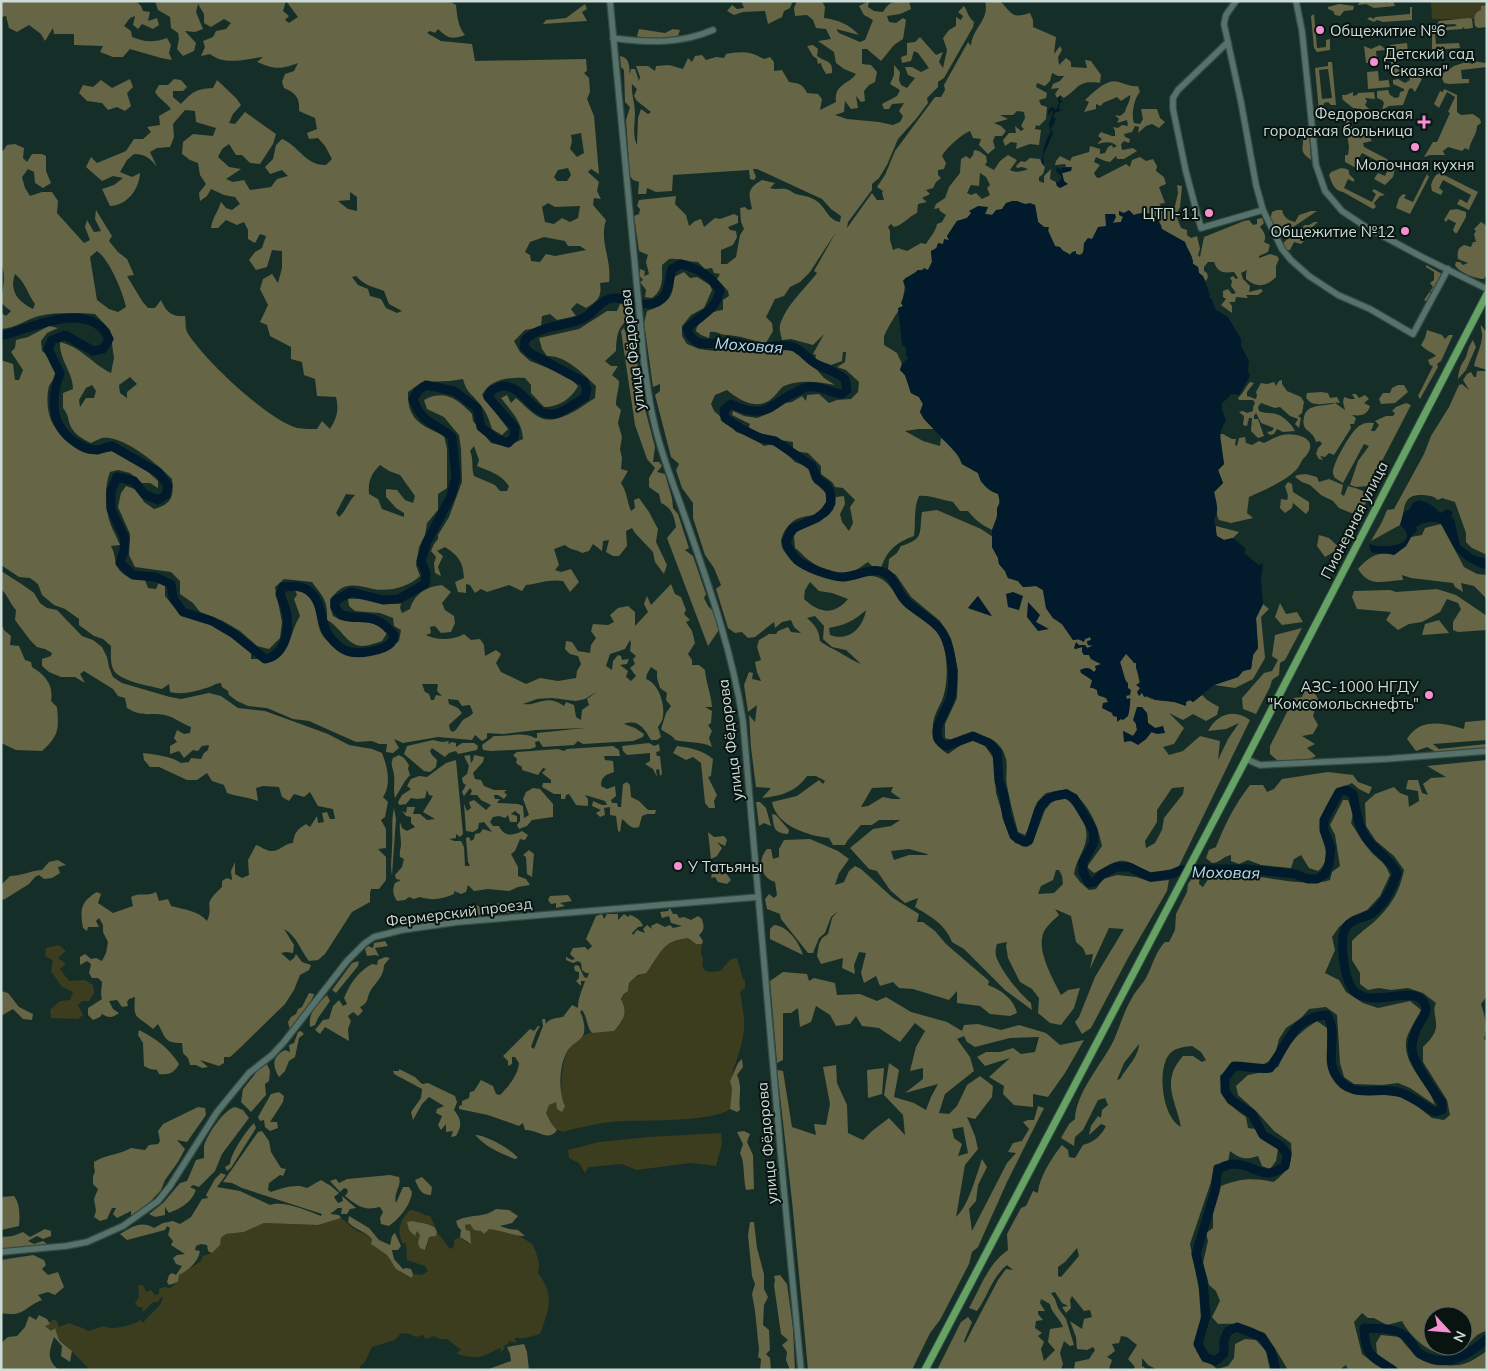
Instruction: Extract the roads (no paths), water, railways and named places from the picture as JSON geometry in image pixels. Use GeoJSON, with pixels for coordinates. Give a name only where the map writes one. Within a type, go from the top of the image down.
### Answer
{"type":"FeatureCollection","features":[{"type":"Feature","properties":{"kind":"main road","name":"Пионерная улица"},"geometry":{"type":"LineString","coordinates":[[925,1370],[1246,759],[1487,294]]}},
{"type":"Feature","properties":{"kind":"street","name":"улица Фёдорова"},"geometry":{"type":"LineString","coordinates":[[610,1],[644,362],[654,423],[674,487],[719,614],[734,669],[743,721],[801,1370]]}},
{"type":"Feature","properties":{"kind":"street"},"geometry":{"type":"LineString","coordinates":[[1236,1],[1226,14],[1224,24],[1242,102],[1252,166],[1263,210],[1282,250],[1309,276],[1338,295],[1413,334],[1448,270]]}},
{"type":"Feature","properties":{"kind":"street"},"geometry":{"type":"LineString","coordinates":[[1296,1],[1302,31],[1316,165],[1325,191],[1342,211],[1366,227],[1487,289]]}},
{"type":"Feature","properties":{"kind":"street"},"geometry":{"type":"LineString","coordinates":[[613,38],[645,42],[678,41],[700,36],[713,30]]}},
{"type":"Feature","properties":{"kind":"street"},"geometry":{"type":"LineString","coordinates":[[1228,42],[1178,90],[1173,98],[1178,135],[1201,228],[1263,210]]}},
{"type":"Feature","properties":{"kind":"street"},"geometry":{"type":"LineString","coordinates":[[1246,759],[1260,765],[1386,759],[1487,751]]}},
{"type":"Feature","properties":{"kind":"street","name":"Фермерский проезд"},"geometry":{"type":"LineString","coordinates":[[1,1252],[66,1246],[87,1242],[123,1226],[158,1201],[170,1186],[218,1112],[249,1073],[272,1055],[284,1042],[347,961],[374,937],[402,930],[458,922],[758,897]]}},
{"type":"Feature","properties":{"kind":"water"},"geometry":{"type":"Polygon","coordinates":[[[1061,95],[1060,100],[1064,102],[1060,103],[1059,109],[1062,110],[1053,116],[1056,119],[1051,129],[1053,133],[1043,156],[1044,164],[1042,164],[1042,156],[1044,148],[1051,132],[1049,124],[1053,111],[1051,111],[1049,116],[1048,111],[1053,107],[1056,110],[1059,103],[1057,98],[1061,95]]]}},
{"type":"Feature","properties":{"kind":"water"},"geometry":{"type":"Polygon","coordinates":[[[1057,167],[1061,170],[1062,168],[1072,167],[1071,171],[1062,173],[1064,181],[1068,184],[1060,188],[1056,182],[1059,182],[1062,177],[1056,171],[1057,167]]]}},
{"type":"Feature","properties":{"kind":"water"},"geometry":{"type":"Polygon","coordinates":[[[1012,201],[1035,205],[1038,222],[1044,227],[1049,227],[1048,231],[1055,246],[1060,247],[1070,255],[1076,251],[1076,254],[1083,254],[1084,243],[1088,238],[1092,239],[1098,227],[1106,226],[1105,214],[1115,214],[1116,217],[1113,223],[1121,222],[1123,217],[1119,215],[1119,211],[1124,213],[1129,210],[1134,215],[1144,213],[1156,217],[1162,229],[1185,242],[1193,264],[1198,267],[1199,273],[1203,276],[1209,296],[1216,310],[1228,317],[1241,339],[1241,346],[1249,361],[1248,371],[1250,376],[1239,395],[1231,394],[1222,403],[1222,410],[1226,420],[1221,430],[1220,438],[1224,464],[1218,470],[1223,483],[1214,492],[1217,509],[1214,519],[1217,536],[1224,540],[1233,538],[1246,549],[1244,553],[1259,565],[1263,563],[1261,579],[1263,604],[1256,618],[1258,648],[1253,655],[1251,669],[1243,671],[1238,677],[1214,685],[1193,702],[1190,700],[1186,702],[1186,706],[1175,702],[1155,700],[1148,696],[1144,697],[1142,693],[1139,696],[1137,692],[1140,688],[1136,685],[1141,682],[1136,663],[1126,654],[1120,662],[1128,688],[1131,690],[1130,695],[1126,696],[1127,699],[1130,698],[1128,716],[1117,722],[1117,717],[1102,708],[1103,703],[1108,702],[1106,698],[1098,695],[1097,690],[1090,688],[1092,680],[1081,673],[1080,670],[1088,668],[1094,672],[1096,670],[1095,666],[1101,664],[1091,659],[1089,655],[1084,655],[1082,647],[1074,648],[1076,642],[1079,645],[1085,645],[1087,648],[1093,646],[1088,645],[1087,641],[1091,640],[1090,637],[1085,639],[1084,642],[1078,639],[1073,640],[1062,624],[1053,618],[1046,608],[1043,590],[1036,586],[1023,587],[1018,581],[1008,578],[999,564],[992,547],[992,530],[997,518],[997,508],[1000,502],[998,494],[985,486],[978,473],[962,464],[959,456],[924,419],[920,412],[923,404],[919,397],[911,393],[905,375],[900,370],[902,364],[908,358],[906,348],[902,345],[898,308],[903,306],[901,303],[906,290],[903,281],[918,270],[924,268],[928,270],[932,262],[931,251],[936,249],[938,243],[943,244],[944,239],[949,240],[947,236],[957,221],[967,218],[971,213],[969,211],[978,206],[988,207],[985,214],[992,215],[996,210],[1002,209],[1006,203],[1012,201]]]}},
{"type":"Feature","properties":{"kind":"water"},"geometry":{"type":"Polygon","coordinates":[[[1419,500],[1430,504],[1441,513],[1447,509],[1453,512],[1451,517],[1454,519],[1460,545],[1473,555],[1487,559],[1487,570],[1469,562],[1458,553],[1441,524],[1435,522],[1425,523],[1416,527],[1417,531],[1406,546],[1394,555],[1371,552],[1369,544],[1392,546],[1405,541],[1407,537],[1406,532],[1400,525],[1404,512],[1419,500]]]}},
{"type":"Feature","properties":{"kind":"water"},"geometry":{"type":"Polygon","coordinates":[[[1013,592],[1023,596],[1019,610],[1008,607],[1006,594],[1013,592]]]}},
{"type":"Feature","properties":{"kind":"water"},"geometry":{"type":"Polygon","coordinates":[[[978,596],[992,616],[968,608],[978,596]]]}},
{"type":"Feature","properties":{"kind":"water"},"geometry":{"type":"Polygon","coordinates":[[[1028,602],[1040,615],[1036,622],[1049,629],[1038,631],[1027,617],[1028,602]]]}},
{"type":"Feature","properties":{"kind":"water"},"geometry":{"type":"Polygon","coordinates":[[[1137,707],[1142,707],[1147,713],[1148,723],[1155,728],[1163,726],[1165,733],[1157,734],[1151,732],[1138,745],[1131,741],[1124,742],[1123,731],[1133,736],[1137,730],[1133,720],[1137,707]]]}},
{"type":"Feature","properties":{"kind":"waterway","name":"Моховая"},"geometry":{"type":"LineString","coordinates":[[1,336],[60,319],[75,318],[89,320],[100,327],[109,339],[103,349],[93,351],[65,335],[52,340],[48,349],[60,373],[54,402],[57,420],[67,435],[85,448],[97,450],[112,446],[159,473],[168,486],[166,495],[158,500],[144,494],[134,481],[117,477],[111,491],[111,509],[125,539],[120,563],[133,575],[155,577],[171,584],[173,598],[183,612],[212,621],[234,634],[265,659],[281,649],[286,637],[287,614],[280,594],[283,587],[300,587],[309,591],[314,596],[326,631],[337,645],[345,650],[357,653],[370,651],[387,646],[392,642],[394,635],[381,623],[370,618],[341,615],[335,607],[336,600],[351,592],[383,600],[399,599],[425,584],[426,573],[421,561],[427,542],[451,496],[456,477],[452,437],[429,422],[420,413],[413,399],[418,391],[426,385],[454,391],[477,408],[481,427],[496,439],[508,443],[514,437],[515,428],[488,397],[492,390],[502,386],[510,387],[536,408],[550,414],[561,412],[585,397],[587,389],[584,382],[530,353],[524,347],[525,340],[545,329],[582,319],[609,299],[620,298],[647,304],[659,301],[666,293],[672,269],[681,264],[703,273],[720,290],[711,308],[687,329],[690,336],[699,343],[732,342],[755,347],[785,345],[794,347],[815,363],[845,379],[847,390],[842,394],[817,387],[807,387],[760,411],[743,409],[731,404],[724,410],[725,418],[760,438],[775,441],[812,466],[818,480],[826,485],[830,492],[831,503],[826,511],[817,518],[792,529],[786,541],[790,551],[797,560],[812,568],[838,577],[847,577],[868,571],[883,572],[890,577],[907,602],[941,631],[949,648],[953,679],[951,696],[939,723],[937,736],[940,742],[946,746],[973,736],[989,743],[997,752],[999,781],[1004,796],[1007,817],[1014,836],[1024,842],[1029,840],[1039,809],[1046,800],[1066,794],[1074,798],[1093,830],[1094,842],[1083,862],[1083,872],[1089,883],[1094,882],[1103,874],[1116,867],[1129,867],[1150,877],[1172,874],[1181,870],[1247,869],[1295,874],[1308,879],[1317,879],[1325,874],[1329,864],[1331,848],[1324,830],[1324,820],[1339,792],[1346,790],[1353,794],[1364,835],[1397,873],[1390,890],[1380,906],[1371,914],[1355,920],[1347,926],[1343,939],[1343,959],[1350,985],[1354,991],[1362,996],[1381,998],[1409,995],[1423,1001],[1426,1012],[1414,1037],[1413,1053],[1424,1076],[1442,1103],[1442,1110],[1435,1112],[1402,1093],[1384,1090],[1357,1090],[1349,1088],[1342,1083],[1332,1067],[1332,1030],[1327,1015],[1315,1017],[1298,1026],[1270,1068],[1234,1066],[1225,1078],[1225,1091],[1231,1100],[1252,1114],[1263,1135],[1281,1146],[1287,1154],[1285,1166],[1270,1173],[1233,1164],[1218,1169],[1215,1191],[1196,1254],[1203,1281],[1206,1316],[1198,1344],[1205,1357],[1215,1361],[1224,1354],[1224,1340],[1228,1331],[1237,1327],[1262,1337],[1271,1351],[1276,1370]]}},
{"type":"Feature","properties":{"kind":"waterway","name":"Моховая"},"geometry":{"type":"LineString","coordinates":[[1393,1370],[1374,1358],[1368,1350],[1364,1328],[1396,1331],[1407,1338],[1420,1354],[1438,1361],[1447,1361],[1463,1356],[1487,1339]]}},
{"type":"Feature","properties":{"kind":"place","name":"Общежитие №6"},"geometry":{"type":"Point","coordinates":[1320,30]}},
{"type":"Feature","properties":{"kind":"place","name":"Детский сад \"Сказка\""},"geometry":{"type":"Point","coordinates":[1374,62]}},
{"type":"Feature","properties":{"kind":"place","name":"Федоровская городская больница"},"geometry":{"type":"Point","coordinates":[1424,122]}},
{"type":"Feature","properties":{"kind":"place","name":"Молочная кухня"},"geometry":{"type":"Point","coordinates":[1415,147]}},
{"type":"Feature","properties":{"kind":"place","name":"ЦТП-11"},"geometry":{"type":"Point","coordinates":[1209,213]}},
{"type":"Feature","properties":{"kind":"place","name":"Общежитие №12"},"geometry":{"type":"Point","coordinates":[1405,231]}},
{"type":"Feature","properties":{"kind":"place","name":"АЗС-1000 НГДУ \"Комсомольскнефть\""},"geometry":{"type":"Point","coordinates":[1429,695]}},
{"type":"Feature","properties":{"kind":"place","name":"У Татьяны"},"geometry":{"type":"Point","coordinates":[678,866]}}]}
